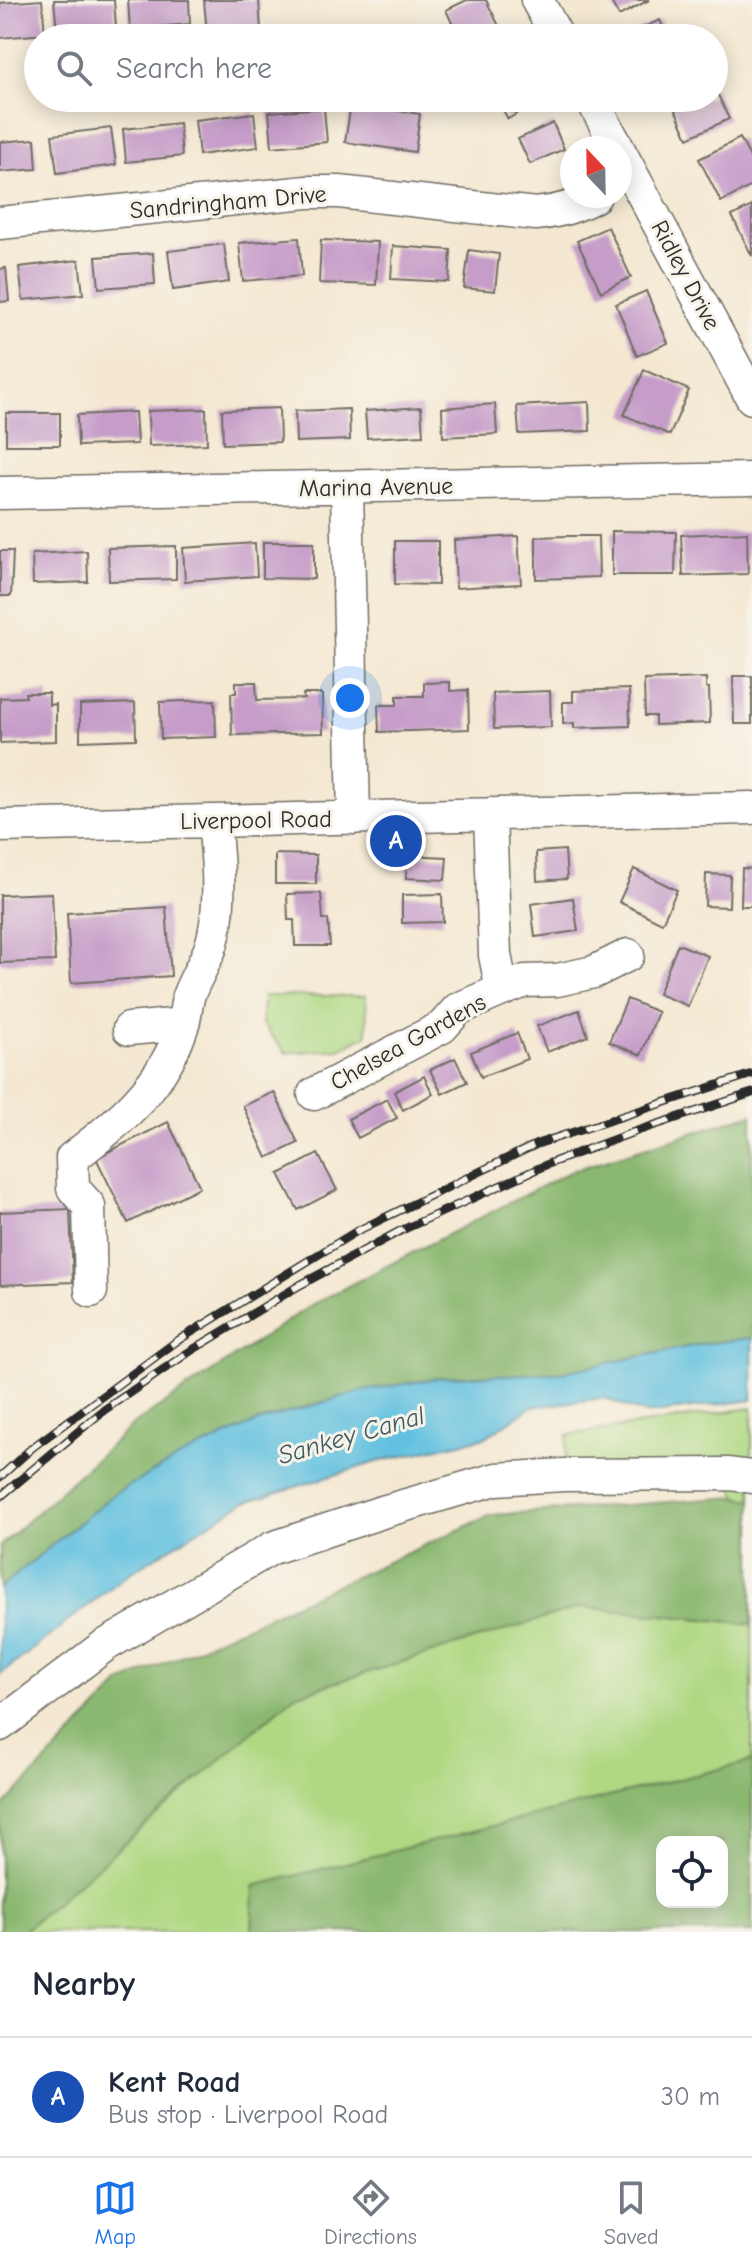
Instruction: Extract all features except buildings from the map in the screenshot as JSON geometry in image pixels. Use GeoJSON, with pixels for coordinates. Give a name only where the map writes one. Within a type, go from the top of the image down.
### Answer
{"type":"FeatureCollection","features":[{"type":"Feature","properties":{"kind":"street"},"geometry":{"type":"LineString","coordinates":[[537,0],[550,24]]}},
{"type":"Feature","properties":{"kind":"street","name":"Ridley Drive"},"geometry":{"type":"LineString","coordinates":[[598,112],[609,136]]}},
{"type":"Feature","properties":{"kind":"street","name":"Ridley Drive"},"geometry":{"type":"LineString","coordinates":[[632,180],[752,398]]}},
{"type":"Feature","properties":{"kind":"street","name":"Sandringham Drive"},"geometry":{"type":"LineString","coordinates":[[0,223],[307,192],[339,192],[536,214],[571,208]]}},
{"type":"Feature","properties":{"kind":"street","name":"Marina Avenue"},"geometry":{"type":"LineString","coordinates":[[0,493],[752,479]]}},
{"type":"Feature","properties":{"kind":"street"},"geometry":{"type":"LineString","coordinates":[[347,488],[354,818]]}},
{"type":"Feature","properties":{"kind":"street","name":"Liverpool Road"},"geometry":{"type":"LineString","coordinates":[[0,826],[752,808]]}},
{"type":"Feature","properties":{"kind":"street","name":"Chelsea Gardens"},"geometry":{"type":"LineString","coordinates":[[490,814],[495,955],[502,990]]}},
{"type":"Feature","properties":{"kind":"street"},"geometry":{"type":"LineString","coordinates":[[91,1291],[89,1206],[73,1188],[72,1158],[140,1101],[167,1064],[183,1024],[188,996],[210,947],[219,894],[214,821]]}},
{"type":"Feature","properties":{"kind":"street","name":"Chelsea Gardens"},"geometry":{"type":"LineString","coordinates":[[314,1094],[442,1027],[458,1009],[525,981],[557,980],[594,972],[628,955]]}},
{"type":"Feature","properties":{"kind":"street"},"geometry":{"type":"LineString","coordinates":[[129,1029],[183,1024]]}},
{"type":"Feature","properties":{"kind":"street"},"geometry":{"type":"LineString","coordinates":[[0,1725],[104,1646],[272,1548],[496,1479],[564,1475],[740,1475]]}},
{"type":"Feature","properties":{"kind":"green space"},"geometry":{"type":"Polygon","coordinates":[[[263,996],[366,996],[367,1035],[340,1049],[286,1053],[262,1024],[263,996]]]}},
{"type":"Feature","properties":{"kind":"green space"},"geometry":{"type":"Polygon","coordinates":[[[752,1114],[752,1338],[702,1344],[558,1373],[444,1377],[358,1392],[260,1421],[188,1453],[114,1494],[0,1588],[0,1546],[133,1425],[311,1305],[571,1171],[752,1114]]]}},
{"type":"Feature","properties":{"kind":"green space"},"geometry":{"type":"Polygon","coordinates":[[[752,1408],[752,1500],[737,1497],[729,1474],[564,1475],[567,1435],[752,1408]]]}},
{"type":"Feature","properties":{"kind":"green space"},"geometry":{"type":"Polygon","coordinates":[[[737,1497],[752,1500],[752,1624],[581,1607],[295,1695],[22,1932],[0,1932],[0,1810],[121,1683],[491,1515],[737,1497]]]}},
{"type":"Feature","properties":{"kind":"green space"},"geometry":{"type":"Polygon","coordinates":[[[581,1607],[752,1624],[752,1761],[255,1886],[252,1932],[22,1932],[294,1695],[581,1607]]]}},
{"type":"Feature","properties":{"kind":"green space"},"geometry":{"type":"Polygon","coordinates":[[[752,1761],[752,1932],[252,1932],[254,1886],[752,1761]]]}},
{"type":"Feature","properties":{"kind":"water","name":"Sankey Canal"},"geometry":{"type":"Polygon","coordinates":[[[752,1338],[752,1400],[646,1414],[604,1398],[531,1407],[486,1437],[377,1462],[243,1503],[128,1574],[0,1675],[0,1588],[114,1494],[188,1453],[260,1421],[358,1392],[444,1377],[558,1373],[702,1344],[752,1338]]]}},
{"type":"Feature","properties":{"kind":"railway"},"geometry":{"type":"LineString","coordinates":[[0,1477],[33,1447],[177,1341],[357,1231],[537,1144],[752,1074]]}},
{"type":"Feature","properties":{"kind":"railway"},"geometry":{"type":"LineString","coordinates":[[0,1497],[104,1410],[189,1352],[300,1285],[400,1231],[548,1164],[752,1093]]}},
{"type":"Feature","properties":{"kind":"place","name":"Kent Road"},"geometry":{"type":"Point","coordinates":[396,841]}}]}
